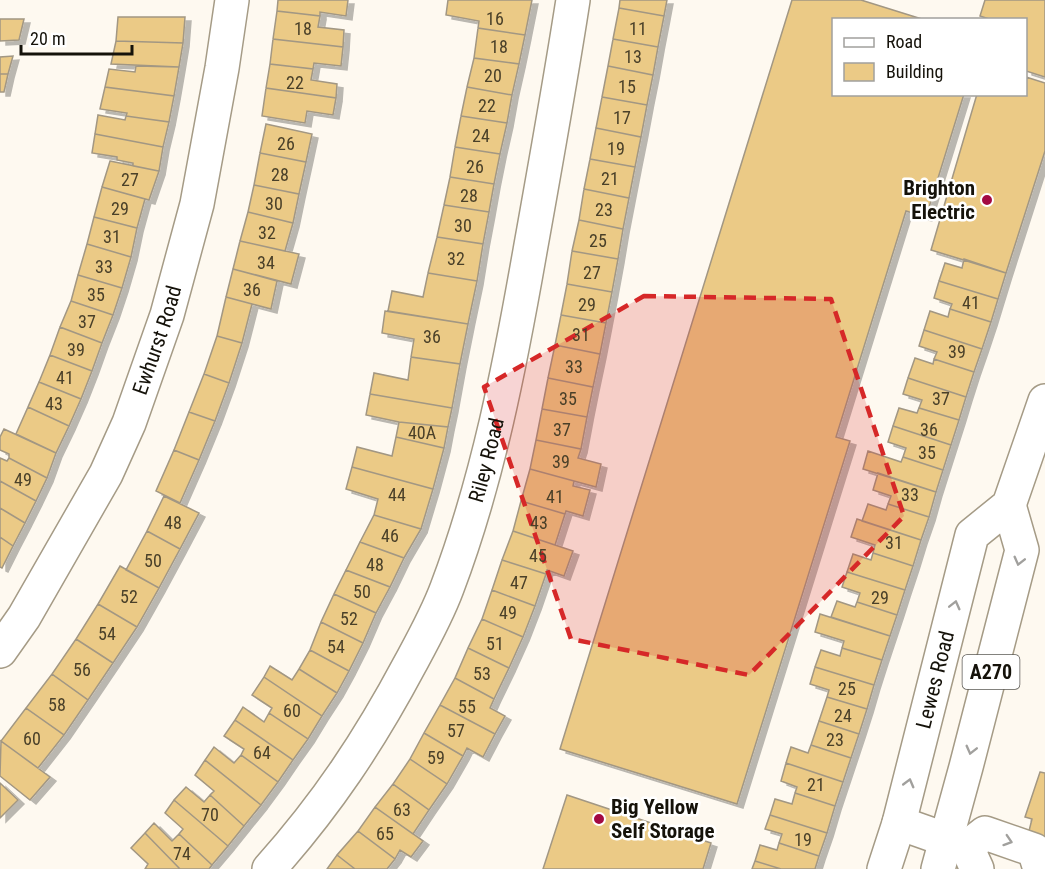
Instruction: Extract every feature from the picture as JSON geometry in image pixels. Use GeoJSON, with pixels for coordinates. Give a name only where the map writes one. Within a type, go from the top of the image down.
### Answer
{"type":"FeatureCollection","features":[{"type":"Feature","properties":{"kind":"street","name":"Ewhurst Road"},"geometry":{"type":"LineString","coordinates":[[0,651],[24,616],[106,474],[129,423],[167,315],[197,204],[232,0]]}},
{"type":"Feature","properties":{"kind":"street","name":"Riley Road"},"geometry":{"type":"LineString","coordinates":[[269,869],[317,813],[356,760],[407,671],[434,620],[447,589],[476,501],[508,375],[573,0]]}},
{"type":"Feature","properties":{"kind":"street"},"geometry":{"type":"LineString","coordinates":[[1009,505],[1045,401]]}},
{"type":"Feature","properties":{"kind":"street","name":"Lewes Road"},"geometry":{"type":"LineString","coordinates":[[884,869],[899,823],[972,535],[1009,505]]}},
{"type":"Feature","properties":{"kind":"street","name":"A270"},"geometry":{"type":"LineString","coordinates":[[957,856],[1022,550],[1009,505]]}},
{"type":"Feature","properties":{"kind":"street"},"geometry":{"type":"LineString","coordinates":[[899,823],[957,856],[985,833],[1034,850],[1040,869]]}},
{"type":"Feature","properties":{"kind":"highlighted area"},"geometry":{"type":"Polygon","coordinates":[[[644,296],[831,299],[904,516],[749,675],[571,639],[484,387],[644,296]]]}},
{"type":"Feature","properties":{"kind":"building"},"geometry":{"type":"Polygon","coordinates":[[[278,0],[348,0],[346,16],[320,12],[320,16],[277,11],[278,0]]]}},
{"type":"Feature","properties":{"kind":"building"},"geometry":{"type":"Polygon","coordinates":[[[448,0],[532,0],[525,35],[478,28],[479,21],[446,15],[448,0]]]}},
{"type":"Feature","properties":{"kind":"building"},"geometry":{"type":"Polygon","coordinates":[[[620,0],[667,0],[664,16],[619,8],[620,0]]]}},
{"type":"Feature","properties":{"kind":"building"},"geometry":{"type":"Polygon","coordinates":[[[792,0],[861,0],[919,18],[832,18],[832,96],[963,96],[926,217],[906,211],[836,437],[850,441],[737,804],[560,749],[792,0]]]}},
{"type":"Feature","properties":{"kind":"building"},"geometry":{"type":"Polygon","coordinates":[[[985,0],[1045,0],[1045,77],[1027,71],[1027,18],[980,16],[985,0]]]}},
{"type":"Feature","properties":{"kind":"building"},"geometry":{"type":"Polygon","coordinates":[[[619,8],[664,16],[658,47],[613,39],[619,8]]]}},
{"type":"Feature","properties":{"kind":"building"},"geometry":{"type":"Polygon","coordinates":[[[277,11],[320,16],[318,27],[344,30],[343,47],[273,39],[277,11]]]}},
{"type":"Feature","properties":{"kind":"building"},"geometry":{"type":"Polygon","coordinates":[[[118,17],[185,17],[183,43],[116,41],[118,17]]]}},
{"type":"Feature","properties":{"kind":"building"},"geometry":{"type":"Polygon","coordinates":[[[0,19],[24,19],[19,40],[0,41],[0,19]]]}},
{"type":"Feature","properties":{"kind":"building"},"geometry":{"type":"Polygon","coordinates":[[[478,28],[525,35],[519,64],[474,58],[478,28]]]}},
{"type":"Feature","properties":{"kind":"building"},"geometry":{"type":"Polygon","coordinates":[[[273,39],[343,47],[341,66],[314,63],[313,69],[270,64],[273,39]]]}},
{"type":"Feature","properties":{"kind":"building"},"geometry":{"type":"Polygon","coordinates":[[[613,39],[658,47],[653,75],[608,66],[613,39]]]}},
{"type":"Feature","properties":{"kind":"building"},"geometry":{"type":"Polygon","coordinates":[[[116,41],[183,43],[179,67],[111,64],[116,41]]]}},
{"type":"Feature","properties":{"kind":"building"},"geometry":{"type":"Polygon","coordinates":[[[13,56],[8,74],[0,74],[0,57],[13,56]]]}},
{"type":"Feature","properties":{"kind":"building"},"geometry":{"type":"Polygon","coordinates":[[[474,58],[519,64],[512,95],[467,87],[474,58]]]}},
{"type":"Feature","properties":{"kind":"building"},"geometry":{"type":"Polygon","coordinates":[[[270,64],[313,69],[311,80],[337,84],[336,98],[266,88],[270,64]]]}},
{"type":"Feature","properties":{"kind":"building"},"geometry":{"type":"Polygon","coordinates":[[[136,66],[179,67],[174,96],[105,87],[109,69],[135,72],[136,66]]]}},
{"type":"Feature","properties":{"kind":"building"},"geometry":{"type":"Polygon","coordinates":[[[608,66],[653,75],[647,105],[602,97],[608,66]]]}},
{"type":"Feature","properties":{"kind":"building"},"geometry":{"type":"Polygon","coordinates":[[[0,74],[8,74],[4,92],[0,92],[0,74]]]}},
{"type":"Feature","properties":{"kind":"building","name":"Brighton Electric"},"geometry":{"type":"Polygon","coordinates":[[[1027,77],[1045,83],[1045,151],[1006,273],[931,250],[976,96],[1027,96],[1027,77]]]}},
{"type":"Feature","properties":{"kind":"building"},"geometry":{"type":"Polygon","coordinates":[[[105,87],[174,96],[169,122],[126,116],[127,113],[100,109],[105,87]]]}},
{"type":"Feature","properties":{"kind":"building"},"geometry":{"type":"Polygon","coordinates":[[[467,87],[512,95],[507,123],[461,116],[467,87]]]}},
{"type":"Feature","properties":{"kind":"building"},"geometry":{"type":"Polygon","coordinates":[[[266,88],[336,98],[333,115],[307,111],[305,123],[262,116],[266,88]]]}},
{"type":"Feature","properties":{"kind":"building"},"geometry":{"type":"Polygon","coordinates":[[[602,97],[647,105],[641,137],[596,128],[602,97]]]}},
{"type":"Feature","properties":{"kind":"building"},"geometry":{"type":"Polygon","coordinates":[[[98,115],[125,120],[126,116],[169,122],[163,147],[95,134],[98,115]]]}},
{"type":"Feature","properties":{"kind":"building"},"geometry":{"type":"Polygon","coordinates":[[[461,116],[507,123],[500,154],[455,147],[461,116]]]}},
{"type":"Feature","properties":{"kind":"building"},"geometry":{"type":"Polygon","coordinates":[[[266,124],[312,134],[306,162],[260,153],[266,124]]]}},
{"type":"Feature","properties":{"kind":"building"},"geometry":{"type":"Polygon","coordinates":[[[596,128],[641,137],[635,167],[590,159],[596,128]]]}},
{"type":"Feature","properties":{"kind":"building"},"geometry":{"type":"Polygon","coordinates":[[[95,134],[163,147],[159,171],[133,166],[133,163],[117,160],[117,157],[92,153],[95,134]]]}},
{"type":"Feature","properties":{"kind":"building"},"geometry":{"type":"Polygon","coordinates":[[[455,147],[500,154],[494,184],[450,177],[455,147]]]}},
{"type":"Feature","properties":{"kind":"building"},"geometry":{"type":"Polygon","coordinates":[[[260,153],[306,162],[299,194],[254,185],[260,153]]]}},
{"type":"Feature","properties":{"kind":"building"},"geometry":{"type":"Polygon","coordinates":[[[590,159],[635,167],[629,198],[584,189],[590,159]]]}},
{"type":"Feature","properties":{"kind":"building"},"geometry":{"type":"Polygon","coordinates":[[[110,161],[159,171],[149,200],[102,187],[110,161]]]}},
{"type":"Feature","properties":{"kind":"building"},"geometry":{"type":"Polygon","coordinates":[[[450,177],[494,184],[489,212],[444,205],[450,177]]]}},
{"type":"Feature","properties":{"kind":"building"},"geometry":{"type":"Polygon","coordinates":[[[254,185],[299,194],[293,223],[248,212],[254,185]]]}},
{"type":"Feature","properties":{"kind":"building"},"geometry":{"type":"Polygon","coordinates":[[[102,187],[145,199],[137,228],[94,217],[102,187]]]}},
{"type":"Feature","properties":{"kind":"building"},"geometry":{"type":"Polygon","coordinates":[[[584,189],[629,198],[623,229],[579,220],[584,189]]]}},
{"type":"Feature","properties":{"kind":"building"},"geometry":{"type":"Polygon","coordinates":[[[444,205],[489,212],[483,244],[437,237],[444,205]]]}},
{"type":"Feature","properties":{"kind":"building"},"geometry":{"type":"Polygon","coordinates":[[[248,212],[293,223],[285,251],[240,241],[248,212]]]}},
{"type":"Feature","properties":{"kind":"building"},"geometry":{"type":"Polygon","coordinates":[[[94,217],[137,228],[131,257],[87,244],[94,217]]]}},
{"type":"Feature","properties":{"kind":"building"},"geometry":{"type":"Polygon","coordinates":[[[579,220],[623,229],[618,259],[572,251],[579,220]]]}},
{"type":"Feature","properties":{"kind":"building"},"geometry":{"type":"Polygon","coordinates":[[[437,237],[483,244],[477,281],[428,273],[437,237]]]}},
{"type":"Feature","properties":{"kind":"building"},"geometry":{"type":"Polygon","coordinates":[[[240,241],[299,254],[291,284],[233,269],[240,241]]]}},
{"type":"Feature","properties":{"kind":"building"},"geometry":{"type":"Polygon","coordinates":[[[87,244],[131,257],[122,288],[78,275],[87,244]]]}},
{"type":"Feature","properties":{"kind":"building"},"geometry":{"type":"Polygon","coordinates":[[[572,251],[618,259],[612,292],[567,284],[572,251]]]}},
{"type":"Feature","properties":{"kind":"building"},"geometry":{"type":"Polygon","coordinates":[[[964,259],[1006,273],[998,299],[939,281],[945,263],[962,268],[964,259]]]}},
{"type":"Feature","properties":{"kind":"building"},"geometry":{"type":"Polygon","coordinates":[[[233,269],[277,281],[271,309],[226,297],[233,269]]]}},
{"type":"Feature","properties":{"kind":"building"},"geometry":{"type":"Polygon","coordinates":[[[428,273],[477,281],[468,324],[388,311],[392,291],[423,297],[428,273]]]}},
{"type":"Feature","properties":{"kind":"building"},"geometry":{"type":"Polygon","coordinates":[[[78,275],[122,288],[113,315],[71,301],[78,275]]]}},
{"type":"Feature","properties":{"kind":"building"},"geometry":{"type":"Polygon","coordinates":[[[939,281],[998,299],[991,322],[950,309],[952,304],[934,298],[939,281]]]}},
{"type":"Feature","properties":{"kind":"building"},"geometry":{"type":"Polygon","coordinates":[[[567,284],[612,292],[606,323],[561,315],[567,284]]]}},
{"type":"Feature","properties":{"kind":"building"},"geometry":{"type":"Polygon","coordinates":[[[226,297],[252,304],[242,343],[217,336],[226,297]]]}},
{"type":"Feature","properties":{"kind":"building"},"geometry":{"type":"Polygon","coordinates":[[[71,301],[113,315],[102,343],[60,327],[71,301]]]}},
{"type":"Feature","properties":{"kind":"building"},"geometry":{"type":"Polygon","coordinates":[[[950,309],[991,322],[982,349],[924,330],[930,311],[948,317],[950,309]]]}},
{"type":"Feature","properties":{"kind":"building"},"geometry":{"type":"Polygon","coordinates":[[[385,311],[468,324],[460,364],[411,357],[414,339],[382,333],[385,311]]]}},
{"type":"Feature","properties":{"kind":"building"},"geometry":{"type":"Polygon","coordinates":[[[561,315],[606,323],[600,354],[555,345],[561,315]]]}},
{"type":"Feature","properties":{"kind":"building"},"geometry":{"type":"Polygon","coordinates":[[[60,327],[102,343],[92,371],[50,355],[60,327]]]}},
{"type":"Feature","properties":{"kind":"building"},"geometry":{"type":"Polygon","coordinates":[[[924,330],[982,349],[974,372],[934,359],[937,352],[919,346],[924,330]]]}},
{"type":"Feature","properties":{"kind":"building"},"geometry":{"type":"Polygon","coordinates":[[[217,336],[242,343],[229,383],[204,374],[217,336]]]}},
{"type":"Feature","properties":{"kind":"building"},"geometry":{"type":"Polygon","coordinates":[[[555,345],[600,354],[593,387],[548,378],[555,345]]]}},
{"type":"Feature","properties":{"kind":"building"},"geometry":{"type":"Polygon","coordinates":[[[50,355],[92,371],[81,399],[39,382],[50,355]]]}},
{"type":"Feature","properties":{"kind":"building"},"geometry":{"type":"Polygon","coordinates":[[[411,357],[460,364],[452,408],[370,394],[374,373],[408,380],[411,357]]]}},
{"type":"Feature","properties":{"kind":"building"},"geometry":{"type":"Polygon","coordinates":[[[915,358],[933,364],[934,359],[974,372],[966,397],[908,378],[915,358]]]}},
{"type":"Feature","properties":{"kind":"building"},"geometry":{"type":"Polygon","coordinates":[[[204,374],[229,383],[215,421],[189,412],[204,374]]]}},
{"type":"Feature","properties":{"kind":"building"},"geometry":{"type":"Polygon","coordinates":[[[548,378],[593,387],[587,417],[542,409],[548,378]]]}},
{"type":"Feature","properties":{"kind":"building"},"geometry":{"type":"Polygon","coordinates":[[[908,378],[966,397],[959,420],[919,408],[922,400],[903,394],[908,378]]]}},
{"type":"Feature","properties":{"kind":"building"},"geometry":{"type":"Polygon","coordinates":[[[39,382],[81,399],[69,426],[28,407],[39,382]]]}},
{"type":"Feature","properties":{"kind":"building"},"geometry":{"type":"Polygon","coordinates":[[[370,394],[452,408],[448,427],[399,422],[366,415],[370,394]]]}},
{"type":"Feature","properties":{"kind":"building"},"geometry":{"type":"Polygon","coordinates":[[[28,407],[69,426],[56,453],[16,434],[28,407]]]}},
{"type":"Feature","properties":{"kind":"building"},"geometry":{"type":"Polygon","coordinates":[[[899,408],[917,413],[919,408],[959,420],[951,445],[893,426],[899,408]]]}},
{"type":"Feature","properties":{"kind":"building"},"geometry":{"type":"Polygon","coordinates":[[[542,409],[587,417],[581,449],[536,440],[542,409]]]}},
{"type":"Feature","properties":{"kind":"building"},"geometry":{"type":"Polygon","coordinates":[[[189,412],[215,421],[199,460],[174,450],[189,412]]]}},
{"type":"Feature","properties":{"kind":"building"},"geometry":{"type":"Polygon","coordinates":[[[399,422],[448,427],[444,448],[396,437],[399,422]]]}},
{"type":"Feature","properties":{"kind":"building"},"geometry":{"type":"Polygon","coordinates":[[[893,426],[951,445],[943,470],[903,457],[906,448],[888,442],[893,426]]]}},
{"type":"Feature","properties":{"kind":"building"},"geometry":{"type":"Polygon","coordinates":[[[4,429],[56,453],[47,478],[9,458],[9,454],[0,450],[0,437],[4,429]]]}},
{"type":"Feature","properties":{"kind":"building"},"geometry":{"type":"Polygon","coordinates":[[[396,437],[444,448],[433,489],[352,467],[357,447],[392,456],[396,437]]]}},
{"type":"Feature","properties":{"kind":"building"},"geometry":{"type":"Polygon","coordinates":[[[536,440],[581,449],[578,458],[601,464],[596,487],[530,469],[536,440]]]}},
{"type":"Feature","properties":{"kind":"building"},"geometry":{"type":"Polygon","coordinates":[[[174,450],[199,460],[180,503],[156,491],[174,450]]]}},
{"type":"Feature","properties":{"kind":"building"},"geometry":{"type":"Polygon","coordinates":[[[868,451],[901,462],[903,457],[943,470],[936,492],[863,469],[868,451]]]}},
{"type":"Feature","properties":{"kind":"building"},"geometry":{"type":"Polygon","coordinates":[[[0,458],[7,461],[9,458],[47,478],[36,501],[0,481],[0,458]]]}},
{"type":"Feature","properties":{"kind":"building"},"geometry":{"type":"Polygon","coordinates":[[[352,467],[433,489],[421,529],[374,515],[378,499],[346,489],[352,467]]]}},
{"type":"Feature","properties":{"kind":"building"},"geometry":{"type":"Polygon","coordinates":[[[530,469],[574,481],[573,486],[590,490],[583,516],[566,511],[565,514],[521,501],[530,469]]]}},
{"type":"Feature","properties":{"kind":"building"},"geometry":{"type":"Polygon","coordinates":[[[878,473],[936,492],[929,517],[888,504],[891,496],[873,490],[878,473]]]}},
{"type":"Feature","properties":{"kind":"building"},"geometry":{"type":"Polygon","coordinates":[[[0,481],[36,501],[25,523],[0,508],[0,481]]]}},
{"type":"Feature","properties":{"kind":"building"},"geometry":{"type":"Polygon","coordinates":[[[164,496],[199,513],[180,549],[147,531],[164,496]]]}},
{"type":"Feature","properties":{"kind":"building"},"geometry":{"type":"Polygon","coordinates":[[[521,501],[565,514],[555,545],[513,531],[521,501]]]}},
{"type":"Feature","properties":{"kind":"building"},"geometry":{"type":"Polygon","coordinates":[[[868,504],[886,510],[888,504],[929,517],[921,540],[862,521],[868,504]]]}},
{"type":"Feature","properties":{"kind":"building"},"geometry":{"type":"Polygon","coordinates":[[[0,508],[25,523],[13,546],[0,537],[0,508]]]}},
{"type":"Feature","properties":{"kind":"building"},"geometry":{"type":"Polygon","coordinates":[[[374,515],[421,529],[404,558],[360,542],[374,515]]]}},
{"type":"Feature","properties":{"kind":"building"},"geometry":{"type":"Polygon","coordinates":[[[857,519],[921,540],[913,566],[873,553],[875,545],[851,537],[857,519]]]}},
{"type":"Feature","properties":{"kind":"building"},"geometry":{"type":"Polygon","coordinates":[[[147,531],[180,549],[159,588],[126,570],[147,531]]]}},
{"type":"Feature","properties":{"kind":"building"},"geometry":{"type":"Polygon","coordinates":[[[513,531],[573,551],[564,576],[547,570],[546,574],[502,560],[513,531]]]}},
{"type":"Feature","properties":{"kind":"building"},"geometry":{"type":"Polygon","coordinates":[[[0,537],[13,546],[2,568],[0,567],[0,537]]]}},
{"type":"Feature","properties":{"kind":"building"},"geometry":{"type":"Polygon","coordinates":[[[360,542],[404,558],[390,587],[346,570],[360,542]]]}},
{"type":"Feature","properties":{"kind":"building"},"geometry":{"type":"Polygon","coordinates":[[[873,553],[913,566],[905,590],[847,572],[853,554],[871,560],[873,553]]]}},
{"type":"Feature","properties":{"kind":"building"},"geometry":{"type":"Polygon","coordinates":[[[502,560],[546,574],[535,606],[492,590],[502,560]]]}},
{"type":"Feature","properties":{"kind":"building"},"geometry":{"type":"Polygon","coordinates":[[[120,566],[159,588],[137,627],[98,604],[120,566]]]}},
{"type":"Feature","properties":{"kind":"building"},"geometry":{"type":"Polygon","coordinates":[[[346,570],[390,587],[376,613],[334,594],[346,570]]]}},
{"type":"Feature","properties":{"kind":"building"},"geometry":{"type":"Polygon","coordinates":[[[847,572],[905,590],[897,615],[857,602],[860,593],[842,587],[847,572]]]}},
{"type":"Feature","properties":{"kind":"building"},"geometry":{"type":"Polygon","coordinates":[[[492,590],[535,606],[523,637],[482,619],[492,590]]]}},
{"type":"Feature","properties":{"kind":"building"},"geometry":{"type":"Polygon","coordinates":[[[334,594],[376,613],[363,643],[321,622],[334,594]]]}},
{"type":"Feature","properties":{"kind":"building"},"geometry":{"type":"Polygon","coordinates":[[[837,601],[855,607],[857,602],[897,615],[890,636],[831,617],[837,601]]]}},
{"type":"Feature","properties":{"kind":"building"},"geometry":{"type":"Polygon","coordinates":[[[98,604],[137,627],[113,663],[76,639],[98,604]]]}},
{"type":"Feature","properties":{"kind":"building"},"geometry":{"type":"Polygon","coordinates":[[[820,614],[890,636],[882,660],[842,648],[844,641],[815,632],[820,614]]]}},
{"type":"Feature","properties":{"kind":"building"},"geometry":{"type":"Polygon","coordinates":[[[482,619],[523,637],[509,668],[468,648],[482,619]]]}},
{"type":"Feature","properties":{"kind":"building"},"geometry":{"type":"Polygon","coordinates":[[[321,622],[363,643],[349,671],[310,650],[321,622]]]}},
{"type":"Feature","properties":{"kind":"building"},"geometry":{"type":"Polygon","coordinates":[[[76,639],[113,663],[88,700],[52,674],[76,639]]]}},
{"type":"Feature","properties":{"kind":"building"},"geometry":{"type":"Polygon","coordinates":[[[468,648],[509,668],[494,699],[455,678],[468,648]]]}},
{"type":"Feature","properties":{"kind":"building"},"geometry":{"type":"Polygon","coordinates":[[[842,648],[882,660],[874,685],[815,667],[821,650],[840,656],[842,648]]]}},
{"type":"Feature","properties":{"kind":"building"},"geometry":{"type":"Polygon","coordinates":[[[310,650],[349,671],[337,693],[299,669],[310,650]]]}},
{"type":"Feature","properties":{"kind":"building"},"geometry":{"type":"Polygon","coordinates":[[[270,666],[292,680],[299,669],[337,693],[322,716],[264,677],[270,666]]]}},
{"type":"Feature","properties":{"kind":"building"},"geometry":{"type":"Polygon","coordinates":[[[815,667],[874,685],[867,709],[827,697],[829,690],[810,684],[815,667]]]}},
{"type":"Feature","properties":{"kind":"building"},"geometry":{"type":"Polygon","coordinates":[[[52,674],[88,700],[64,735],[26,708],[52,674]]]}},
{"type":"Feature","properties":{"kind":"building"},"geometry":{"type":"Polygon","coordinates":[[[264,677],[322,716],[308,739],[269,713],[272,708],[252,695],[264,677]]]}},
{"type":"Feature","properties":{"kind":"building"},"geometry":{"type":"Polygon","coordinates":[[[455,678],[494,699],[490,708],[505,716],[495,734],[440,705],[455,678]]]}},
{"type":"Feature","properties":{"kind":"building"},"geometry":{"type":"Polygon","coordinates":[[[827,697],[867,709],[859,734],[819,721],[827,697]]]}},
{"type":"Feature","properties":{"kind":"building"},"geometry":{"type":"Polygon","coordinates":[[[440,705],[495,734],[483,757],[467,748],[463,756],[424,733],[440,705]]]}},
{"type":"Feature","properties":{"kind":"building"},"geometry":{"type":"Polygon","coordinates":[[[243,707],[264,722],[269,713],[308,739],[293,760],[235,720],[243,707]]]}},
{"type":"Feature","properties":{"kind":"building"},"geometry":{"type":"Polygon","coordinates":[[[26,708],[64,735],[38,768],[1,741],[26,708]]]}},
{"type":"Feature","properties":{"kind":"building"},"geometry":{"type":"Polygon","coordinates":[[[235,720],[293,760],[278,782],[241,755],[244,749],[224,736],[235,720]]]}},
{"type":"Feature","properties":{"kind":"building"},"geometry":{"type":"Polygon","coordinates":[[[819,721],[859,734],[851,758],[811,745],[819,721]]]}},
{"type":"Feature","properties":{"kind":"building"},"geometry":{"type":"Polygon","coordinates":[[[424,733],[463,756],[447,784],[410,759],[424,733]]]}},
{"type":"Feature","properties":{"kind":"building"},"geometry":{"type":"Polygon","coordinates":[[[1,741],[50,777],[30,800],[0,776],[1,741]]]}},
{"type":"Feature","properties":{"kind":"building"},"geometry":{"type":"Polygon","coordinates":[[[811,745],[851,758],[843,782],[786,763],[791,747],[808,753],[811,745]]]}},
{"type":"Feature","properties":{"kind":"building"},"geometry":{"type":"Polygon","coordinates":[[[214,747],[234,763],[241,755],[278,782],[261,805],[205,760],[214,747]]]}},
{"type":"Feature","properties":{"kind":"building"},"geometry":{"type":"Polygon","coordinates":[[[410,759],[447,784],[429,810],[393,784],[410,759]]]}},
{"type":"Feature","properties":{"kind":"building"},"geometry":{"type":"Polygon","coordinates":[[[205,760],[261,805],[244,826],[210,795],[214,791],[195,775],[205,760]]]}},
{"type":"Feature","properties":{"kind":"building"},"geometry":{"type":"Polygon","coordinates":[[[786,763],[843,782],[835,806],[795,793],[797,787],[781,781],[786,763]]]}},
{"type":"Feature","properties":{"kind":"building"},"geometry":{"type":"Polygon","coordinates":[[[1040,772],[1045,773],[1045,837],[1029,831],[1032,819],[1025,817],[1040,772]]]}},
{"type":"Feature","properties":{"kind":"building"},"geometry":{"type":"Polygon","coordinates":[[[0,783],[18,800],[0,818],[0,783]]]}},
{"type":"Feature","properties":{"kind":"building"},"geometry":{"type":"Polygon","coordinates":[[[393,784],[429,810],[413,834],[375,807],[393,784]]]}},
{"type":"Feature","properties":{"kind":"building"},"geometry":{"type":"Polygon","coordinates":[[[186,787],[204,802],[210,795],[244,826],[228,846],[174,800],[186,787]]]}},
{"type":"Feature","properties":{"kind":"building"},"geometry":{"type":"Polygon","coordinates":[[[795,793],[835,806],[827,833],[770,815],[775,799],[792,804],[795,793]]]}},
{"type":"Feature","properties":{"kind":"building","name":"Big Yellow Self Storage"},"geometry":{"type":"Polygon","coordinates":[[[567,795],[711,843],[703,869],[543,869],[567,795]]]}},
{"type":"Feature","properties":{"kind":"building"},"geometry":{"type":"Polygon","coordinates":[[[174,800],[228,846],[212,865],[179,834],[183,829],[165,813],[174,800]]]}},
{"type":"Feature","properties":{"kind":"building"},"geometry":{"type":"Polygon","coordinates":[[[375,807],[423,841],[411,857],[400,850],[395,859],[358,831],[375,807]]]}},
{"type":"Feature","properties":{"kind":"building"},"geometry":{"type":"Polygon","coordinates":[[[770,815],[827,833],[819,856],[779,843],[782,834],[765,829],[770,815]]]}},
{"type":"Feature","properties":{"kind":"building"},"geometry":{"type":"Polygon","coordinates":[[[154,823],[172,841],[179,834],[212,865],[209,869],[180,869],[145,833],[154,823]]]}},
{"type":"Feature","properties":{"kind":"building"},"geometry":{"type":"Polygon","coordinates":[[[358,831],[395,859],[387,869],[355,869],[337,855],[358,831]]]}},
{"type":"Feature","properties":{"kind":"building"},"geometry":{"type":"Polygon","coordinates":[[[145,833],[180,869],[145,869],[148,864],[131,848],[145,833]]]}},
{"type":"Feature","properties":{"kind":"building"},"geometry":{"type":"Polygon","coordinates":[[[779,843],[819,856],[815,869],[781,869],[755,861],[760,845],[777,850],[779,843]]]}},
{"type":"Feature","properties":{"kind":"building"},"geometry":{"type":"Polygon","coordinates":[[[337,855],[355,869],[327,869],[337,855]]]}},
{"type":"Feature","properties":{"kind":"building"},"geometry":{"type":"Polygon","coordinates":[[[755,861],[781,869],[752,869],[755,861]]]}},
{"type":"Feature","properties":{"kind":"place","name":"Brighton Electric"},"geometry":{"type":"Point","coordinates":[987,200]}},
{"type":"Feature","properties":{"kind":"place","name":"Big Yellow Self Storage"},"geometry":{"type":"Point","coordinates":[599,819]}}]}
